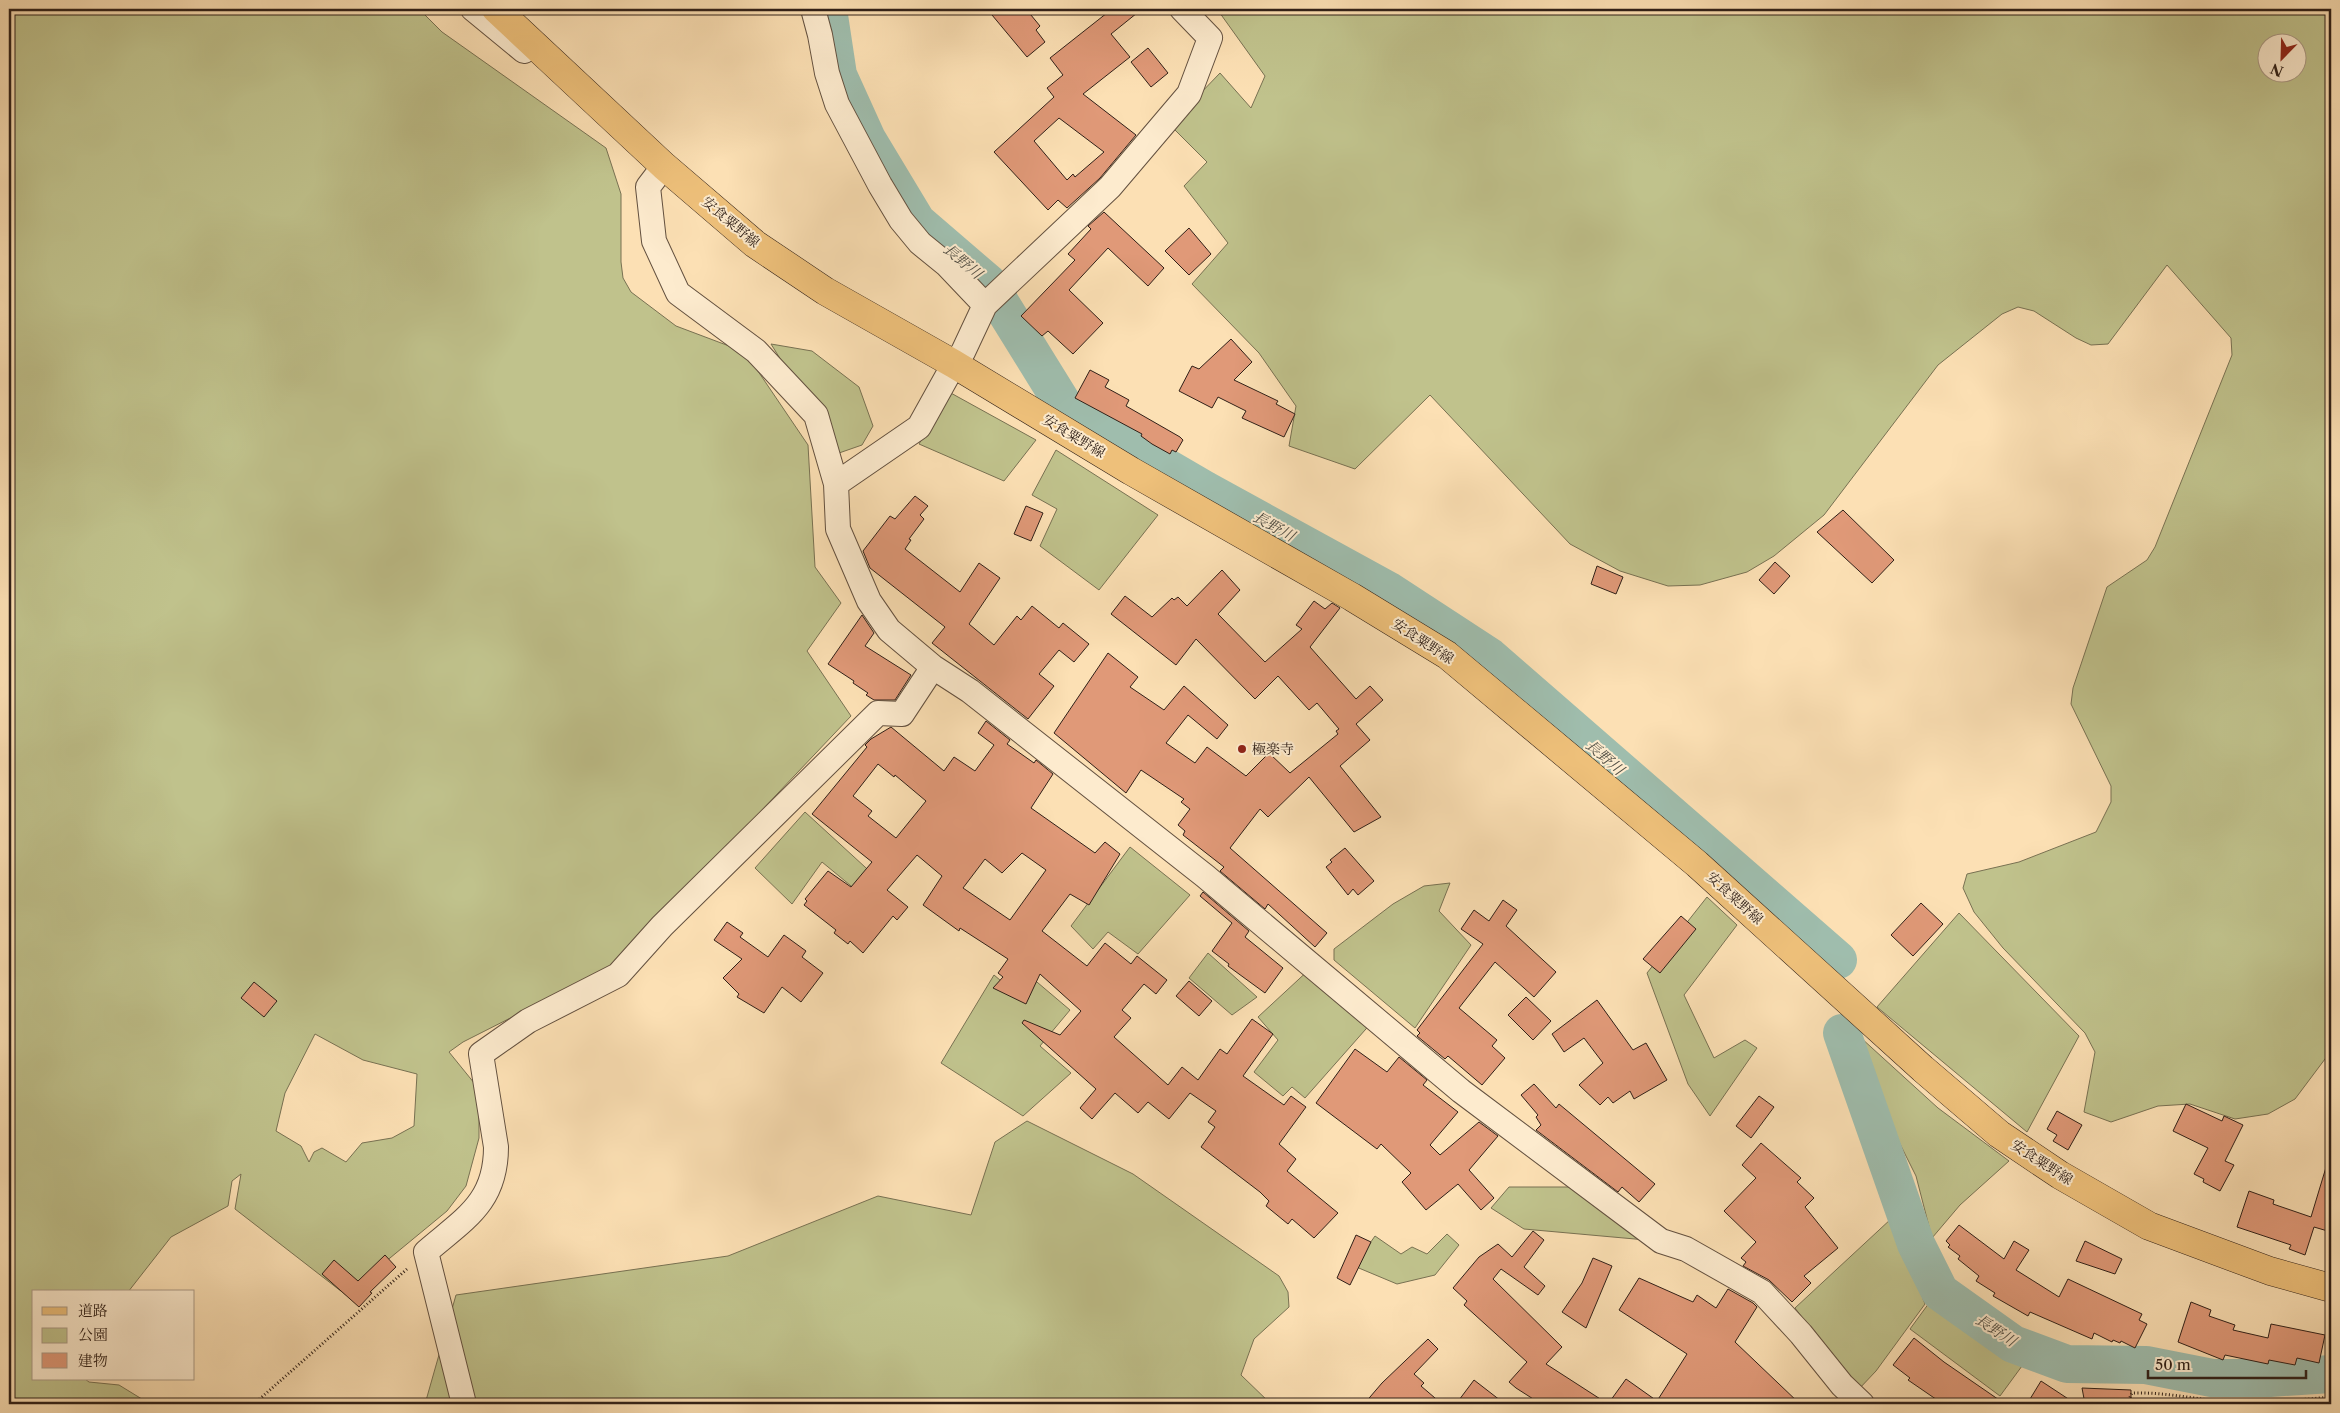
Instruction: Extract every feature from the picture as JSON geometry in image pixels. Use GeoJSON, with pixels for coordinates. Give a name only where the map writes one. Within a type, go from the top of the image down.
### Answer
{"type":"FeatureCollection","features":[{"type":"Feature","properties":{"kind":"main road","name":"安食粟野線"},"geometry":{"type":"LineString","coordinates":[[496,9],[664,166],[755,244],[825,291],[954,364],[1447,655],[1697,864],[1999,1134],[2060,1175],[2148,1226],[2270,1271],[2331,1288]]}},
{"type":"Feature","properties":{"kind":"street"},"geometry":{"type":"LineString","coordinates":[[474,9],[520,49],[570,78]]}},
{"type":"Feature","properties":{"kind":"street"},"geometry":{"type":"LineString","coordinates":[[813,9],[827,73],[838,104],[880,185],[901,220],[920,243],[993,299]]}},
{"type":"Feature","properties":{"kind":"street"},"geometry":{"type":"LineString","coordinates":[[836,484],[919,427],[993,299],[1110,187],[1189,94],[1210,38],[1182,9]]}},
{"type":"Feature","properties":{"kind":"street"},"geometry":{"type":"LineString","coordinates":[[664,166],[648,187],[654,241],[678,293],[756,351],[816,415],[836,484],[838,529],[868,601],[889,630],[934,667],[970,691],[1205,876],[1460,1091],[1660,1241],[1686,1249],[1762,1292],[1801,1334],[1842,1386],[1862,1404]]}},
{"type":"Feature","properties":{"kind":"street"},"geometry":{"type":"LineString","coordinates":[[464,1404],[426,1252],[474,1210],[487,1194],[496,1162],[496,1147],[481,1054],[528,1021],[618,975],[674,914],[878,713],[902,714],[934,667]]}},
{"type":"Feature","properties":{"kind":"path"},"geometry":{"type":"LineString","coordinates":[[254,1404],[426,1252]]}},
{"type":"Feature","properties":{"kind":"path"},"geometry":{"type":"LineString","coordinates":[[2126,1404],[2132,1393],[2161,1392],[2227,1402],[2264,1403],[2331,1397]]}},
{"type":"Feature","properties":{"kind":"green space"},"geometry":{"type":"Polygon","coordinates":[[[9,9],[419,9],[442,32],[606,148],[621,194],[621,262],[623,278],[631,292],[676,326],[745,352],[808,445],[815,567],[841,603],[807,651],[851,716],[615,965],[463,1042],[449,1052],[479,1089],[479,1138],[466,1186],[447,1211],[373,1272],[355,1302],[235,1209],[241,1174],[232,1181],[228,1206],[171,1237],[130,1290],[32,1290],[32,1380],[86,1380],[89,1382],[119,1385],[150,1404],[9,1404],[9,9]],[[315,1034],[285,1093],[276,1131],[301,1146],[309,1162],[314,1152],[322,1148],[346,1162],[362,1143],[392,1138],[414,1126],[417,1074],[363,1060],[315,1034]]]}},
{"type":"Feature","properties":{"kind":"green space"},"geometry":{"type":"Polygon","coordinates":[[[1217,9],[2331,9],[2331,1051],[2295,1099],[2268,1114],[2235,1119],[2190,1104],[2158,1106],[2111,1122],[2084,1112],[2095,1052],[2085,1033],[2003,948],[1974,912],[1963,888],[1967,874],[2019,862],[2096,832],[2111,802],[2111,786],[2071,704],[2073,688],[2107,587],[2147,560],[2155,547],[2232,355],[2231,338],[2167,265],[2108,344],[2091,345],[2076,338],[2034,311],[2018,307],[2002,314],[1938,365],[1824,515],[1774,556],[1747,572],[1700,585],[1668,586],[1620,571],[1570,544],[1430,395],[1355,469],[1289,446],[1296,406],[1259,353],[1192,284],[1228,243],[1184,186],[1207,162],[1170,125],[1220,73],[1251,108],[1265,76],[1217,9]]]}},
{"type":"Feature","properties":{"kind":"green space"},"geometry":{"type":"Polygon","coordinates":[[[771,344],[812,351],[859,387],[873,426],[862,445],[839,453],[771,344]]]}},
{"type":"Feature","properties":{"kind":"green space"},"geometry":{"type":"Polygon","coordinates":[[[949,392],[1036,440],[1004,481],[919,444],[949,392]]]}},
{"type":"Feature","properties":{"kind":"green space"},"geometry":{"type":"Polygon","coordinates":[[[1056,450],[1158,515],[1099,590],[1040,546],[1057,509],[1032,495],[1056,450]]]}},
{"type":"Feature","properties":{"kind":"green space"},"geometry":{"type":"Polygon","coordinates":[[[805,812],[877,878],[862,895],[822,862],[792,904],[755,868],[805,812]]]}},
{"type":"Feature","properties":{"kind":"green space"},"geometry":{"type":"Polygon","coordinates":[[[1130,847],[1190,895],[1138,954],[1108,932],[1093,949],[1071,926],[1130,847]]]}},
{"type":"Feature","properties":{"kind":"green space"},"geometry":{"type":"Polygon","coordinates":[[[1450,883],[1439,911],[1471,945],[1415,1028],[1334,960],[1334,949],[1393,904],[1424,886],[1450,883]]]}},
{"type":"Feature","properties":{"kind":"green space"},"geometry":{"type":"Polygon","coordinates":[[[1707,897],[1737,925],[1684,995],[1714,1058],[1745,1040],[1757,1048],[1710,1116],[1688,1084],[1647,973],[1707,897]]]}},
{"type":"Feature","properties":{"kind":"green space"},"geometry":{"type":"Polygon","coordinates":[[[1959,913],[2079,1036],[2027,1132],[1877,1007],[1959,913]]]}},
{"type":"Feature","properties":{"kind":"green space"},"geometry":{"type":"Polygon","coordinates":[[[1208,953],[1257,997],[1232,1015],[1189,978],[1208,953]]]}},
{"type":"Feature","properties":{"kind":"green space"},"geometry":{"type":"Polygon","coordinates":[[[1312,967],[1373,1021],[1305,1098],[1292,1087],[1283,1096],[1254,1072],[1278,1040],[1258,1017],[1312,967]]]}},
{"type":"Feature","properties":{"kind":"green space"},"geometry":{"type":"Polygon","coordinates":[[[994,975],[1019,996],[1031,977],[1070,1010],[1040,1046],[1071,1073],[1023,1116],[941,1063],[994,975]]]}},
{"type":"Feature","properties":{"kind":"green space"},"geometry":{"type":"Polygon","coordinates":[[[1849,1027],[1938,1108],[2009,1161],[1960,1205],[1932,1238],[1916,1176],[1898,1140],[1868,1096],[1849,1027]]]}},
{"type":"Feature","properties":{"kind":"green space"},"geometry":{"type":"Polygon","coordinates":[[[1027,1121],[1133,1174],[1279,1276],[1288,1292],[1289,1307],[1254,1339],[1241,1375],[1271,1404],[425,1404],[456,1295],[728,1256],[878,1196],[971,1215],[995,1142],[1027,1121]]]}},
{"type":"Feature","properties":{"kind":"green space"},"geometry":{"type":"Polygon","coordinates":[[[1509,1187],[1572,1187],[1646,1240],[1524,1229],[1491,1208],[1509,1187]]]}},
{"type":"Feature","properties":{"kind":"green space"},"geometry":{"type":"Polygon","coordinates":[[[1892,1218],[1925,1304],[1876,1371],[1858,1390],[1795,1308],[1892,1218]]]}},
{"type":"Feature","properties":{"kind":"green space"},"geometry":{"type":"Polygon","coordinates":[[[1447,1234],[1459,1245],[1435,1275],[1397,1284],[1354,1266],[1375,1236],[1401,1254],[1412,1247],[1427,1254],[1447,1234]]]}},
{"type":"Feature","properties":{"kind":"green space"},"geometry":{"type":"Polygon","coordinates":[[[1932,1299],[2022,1366],[2000,1396],[1910,1329],[1932,1299]]]}},
{"type":"Feature","properties":{"kind":"building"},"geometry":{"type":"Polygon","coordinates":[[[987,9],[1026,9],[1040,26],[1036,30],[1045,42],[1027,57],[987,9]]]}},
{"type":"Feature","properties":{"kind":"building"},"geometry":{"type":"Polygon","coordinates":[[[1112,9],[1142,9],[1111,34],[1130,57],[1083,94],[1136,135],[1100,178],[1067,208],[1058,200],[1048,210],[994,152],[1054,97],[1047,88],[1063,75],[1050,58],[1112,9]],[[1059,118],[1034,141],[1067,180],[1073,174],[1075,177],[1104,152],[1059,118]]]}},
{"type":"Feature","properties":{"kind":"building"},"geometry":{"type":"Polygon","coordinates":[[[1148,48],[1168,73],[1151,87],[1131,62],[1148,48]]]}},
{"type":"Feature","properties":{"kind":"building"},"geometry":{"type":"Polygon","coordinates":[[[1104,212],[1164,268],[1148,286],[1108,248],[1069,290],[1103,323],[1073,354],[1048,331],[1042,336],[1021,316],[1075,260],[1068,254],[1091,229],[1088,226],[1104,212]]]}},
{"type":"Feature","properties":{"kind":"building"},"geometry":{"type":"Polygon","coordinates":[[[1189,228],[1211,254],[1189,275],[1165,251],[1189,228]]]}},
{"type":"Feature","properties":{"kind":"building"},"geometry":{"type":"Polygon","coordinates":[[[1231,339],[1252,362],[1234,380],[1278,401],[1276,404],[1295,414],[1284,437],[1242,418],[1246,411],[1218,397],[1212,408],[1179,391],[1192,366],[1199,369],[1231,339]]]}},
{"type":"Feature","properties":{"kind":"building"},"geometry":{"type":"Polygon","coordinates":[[[1090,370],[1109,380],[1105,387],[1129,400],[1126,406],[1180,437],[1183,440],[1176,452],[1172,450],[1170,454],[1152,444],[1141,436],[1142,434],[1075,398],[1090,370]]]}},
{"type":"Feature","properties":{"kind":"building"},"geometry":{"type":"Polygon","coordinates":[[[915,496],[928,506],[920,515],[924,519],[909,539],[911,540],[905,549],[960,592],[979,563],[1000,578],[969,624],[994,645],[1017,616],[1021,620],[1032,606],[1059,628],[1063,623],[1089,644],[1074,662],[1059,650],[1039,674],[1054,686],[1028,719],[932,643],[945,627],[870,568],[863,551],[890,516],[895,519],[915,496]]]}},
{"type":"Feature","properties":{"kind":"building"},"geometry":{"type":"Polygon","coordinates":[[[1026,506],[1043,513],[1031,541],[1014,534],[1026,506]]]}},
{"type":"Feature","properties":{"kind":"building"},"geometry":{"type":"Polygon","coordinates":[[[1843,510],[1894,560],[1872,583],[1817,532],[1843,510]]]}},
{"type":"Feature","properties":{"kind":"building"},"geometry":{"type":"Polygon","coordinates":[[[1775,562],[1790,576],[1774,594],[1759,580],[1775,562]]]}},
{"type":"Feature","properties":{"kind":"building"},"geometry":{"type":"Polygon","coordinates":[[[1597,566],[1623,577],[1616,594],[1591,584],[1597,566]]]}},
{"type":"Feature","properties":{"kind":"building"},"geometry":{"type":"Polygon","coordinates":[[[1222,570],[1240,590],[1218,614],[1265,662],[1302,629],[1296,625],[1314,601],[1325,609],[1332,603],[1340,608],[1310,647],[1356,699],[1370,686],[1383,700],[1356,724],[1370,740],[1340,766],[1381,817],[1354,832],[1309,777],[1268,817],[1260,809],[1230,848],[1327,933],[1315,947],[1268,904],[1265,909],[1220,871],[1224,867],[1183,835],[1185,831],[1178,825],[1190,809],[1181,802],[1184,799],[1141,770],[1126,793],[1054,733],[1108,653],[1138,677],[1130,687],[1164,710],[1184,686],[1228,725],[1217,739],[1188,715],[1166,743],[1195,763],[1207,747],[1246,776],[1269,753],[1290,773],[1338,734],[1336,731],[1339,729],[1317,703],[1309,710],[1278,676],[1255,699],[1196,639],[1176,665],[1111,614],[1125,596],[1152,617],[1172,598],[1174,600],[1178,597],[1187,606],[1222,570]]]}},
{"type":"Feature","properties":{"kind":"building"},"geometry":{"type":"Polygon","coordinates":[[[862,615],[874,633],[865,646],[911,675],[895,700],[874,700],[866,695],[868,693],[853,683],[854,681],[828,664],[862,615]]]}},
{"type":"Feature","properties":{"kind":"building"},"geometry":{"type":"Polygon","coordinates":[[[986,721],[1010,740],[1007,744],[1034,763],[1036,760],[1053,774],[1031,808],[1095,853],[1105,842],[1120,854],[1089,905],[1070,894],[1042,931],[1087,966],[1105,943],[1131,964],[1137,956],[1167,980],[1156,994],[1144,984],[1122,1010],[1131,1018],[1114,1037],[1168,1085],[1182,1067],[1198,1080],[1220,1049],[1227,1054],[1252,1019],[1273,1034],[1243,1076],[1284,1105],[1291,1096],[1306,1107],[1279,1144],[1296,1159],[1287,1171],[1338,1213],[1314,1238],[1292,1219],[1288,1224],[1266,1206],[1269,1201],[1260,1192],[1201,1147],[1215,1127],[1208,1122],[1216,1111],[1190,1093],[1169,1119],[1148,1102],[1138,1113],[1115,1093],[1092,1119],[1080,1108],[1096,1089],[1022,1023],[1024,1020],[1060,1035],[1081,1011],[1040,974],[1026,1004],[993,988],[1003,977],[998,973],[1008,959],[960,928],[959,931],[923,905],[942,876],[917,855],[887,890],[908,907],[897,920],[893,916],[863,953],[850,941],[848,944],[834,933],[836,930],[804,905],[807,901],[805,899],[828,871],[851,887],[872,862],[812,814],[867,747],[865,745],[871,739],[891,727],[944,771],[954,757],[975,771],[994,745],[978,733],[986,721]],[[878,764],[853,796],[872,811],[868,816],[896,838],[926,801],[895,775],[894,777],[878,764]],[[1022,853],[1002,873],[985,859],[963,888],[1010,920],[1046,870],[1022,853]]]}},
{"type":"Feature","properties":{"kind":"building"},"geometry":{"type":"Polygon","coordinates":[[[1345,848],[1374,881],[1358,895],[1353,889],[1348,895],[1326,867],[1332,862],[1330,860],[1345,848]]]}},
{"type":"Feature","properties":{"kind":"building"},"geometry":{"type":"Polygon","coordinates":[[[1203,892],[1249,931],[1245,937],[1283,968],[1265,993],[1228,966],[1229,964],[1212,951],[1232,923],[1200,896],[1203,892]]]}},
{"type":"Feature","properties":{"kind":"building"},"geometry":{"type":"Polygon","coordinates":[[[1503,900],[1517,910],[1506,926],[1556,972],[1534,997],[1495,962],[1459,1008],[1497,1040],[1492,1046],[1505,1058],[1482,1085],[1448,1056],[1445,1059],[1417,1036],[1420,1033],[1417,1030],[1483,944],[1461,929],[1474,910],[1489,921],[1503,900]]]}},
{"type":"Feature","properties":{"kind":"building"},"geometry":{"type":"Polygon","coordinates":[[[1921,903],[1943,924],[1913,956],[1891,935],[1921,903]]]}},
{"type":"Feature","properties":{"kind":"building"},"geometry":{"type":"Polygon","coordinates":[[[1681,916],[1696,929],[1660,973],[1643,959],[1681,916]]]}},
{"type":"Feature","properties":{"kind":"building"},"geometry":{"type":"Polygon","coordinates":[[[727,922],[743,933],[740,937],[768,957],[784,935],[806,951],[802,957],[823,973],[801,1002],[782,987],[764,1013],[737,997],[739,994],[723,978],[742,959],[714,940],[727,922]]]}},
{"type":"Feature","properties":{"kind":"building"},"geometry":{"type":"Polygon","coordinates":[[[1189,981],[1212,1001],[1199,1016],[1176,996],[1189,981]]]}},
{"type":"Feature","properties":{"kind":"building"},"geometry":{"type":"Polygon","coordinates":[[[254,982],[277,1001],[264,1017],[241,998],[254,982]]]}},
{"type":"Feature","properties":{"kind":"building"},"geometry":{"type":"Polygon","coordinates":[[[1526,997],[1551,1021],[1533,1040],[1508,1015],[1526,997]]]}},
{"type":"Feature","properties":{"kind":"building"},"geometry":{"type":"Polygon","coordinates":[[[1597,1000],[1633,1050],[1646,1043],[1667,1080],[1634,1099],[1630,1091],[1613,1103],[1608,1097],[1600,1105],[1579,1085],[1603,1063],[1584,1038],[1564,1052],[1552,1034],[1597,1000]]]}},
{"type":"Feature","properties":{"kind":"building"},"geometry":{"type":"Polygon","coordinates":[[[1355,1049],[1387,1072],[1399,1057],[1427,1080],[1423,1085],[1458,1112],[1430,1145],[1440,1155],[1479,1122],[1498,1136],[1469,1170],[1494,1198],[1481,1210],[1458,1184],[1426,1210],[1402,1182],[1411,1173],[1381,1144],[1377,1149],[1316,1103],[1355,1049]]]}},
{"type":"Feature","properties":{"kind":"building"},"geometry":{"type":"Polygon","coordinates":[[[1534,1084],[1556,1108],[1559,1104],[1655,1184],[1639,1202],[1622,1187],[1618,1192],[1536,1130],[1541,1125],[1536,1117],[1538,1115],[1521,1095],[1534,1084]]]}},
{"type":"Feature","properties":{"kind":"building"},"geometry":{"type":"Polygon","coordinates":[[[1759,1096],[1774,1107],[1751,1138],[1736,1126],[1759,1096]]]}},
{"type":"Feature","properties":{"kind":"building"},"geometry":{"type":"Polygon","coordinates":[[[2186,1104],[2222,1121],[2224,1116],[2243,1125],[2225,1161],[2234,1165],[2220,1191],[2203,1182],[2204,1179],[2194,1174],[2208,1148],[2173,1131],[2186,1104]]]}},
{"type":"Feature","properties":{"kind":"building"},"geometry":{"type":"Polygon","coordinates":[[[2057,1111],[2082,1125],[2068,1150],[2053,1141],[2057,1135],[2047,1129],[2057,1111]]]}},
{"type":"Feature","properties":{"kind":"building"},"geometry":{"type":"Polygon","coordinates":[[[1761,1143],[1801,1178],[1797,1182],[1814,1198],[1805,1207],[1838,1248],[1804,1276],[1811,1283],[1792,1302],[1769,1280],[1743,1266],[1746,1262],[1741,1258],[1756,1242],[1724,1211],[1756,1178],[1742,1165],[1761,1143]]]}},
{"type":"Feature","properties":{"kind":"building"},"geometry":{"type":"Polygon","coordinates":[[[2327,1164],[2331,1165],[2331,1232],[2314,1227],[2305,1255],[2289,1249],[2291,1245],[2237,1227],[2249,1191],[2274,1200],[2273,1204],[2311,1217],[2327,1164]]]}},
{"type":"Feature","properties":{"kind":"building"},"geometry":{"type":"Polygon","coordinates":[[[1959,1225],[2004,1259],[2014,1241],[2029,1250],[2016,1270],[2059,1297],[2068,1279],[2142,1314],[2139,1320],[2147,1324],[2135,1348],[2121,1341],[2120,1343],[2113,1340],[2112,1342],[2094,1333],[2092,1339],[2030,1312],[2028,1316],[1993,1296],[1995,1293],[1976,1281],[1979,1276],[1958,1259],[1960,1256],[1948,1247],[1950,1245],[1946,1241],[1959,1225]]]}},
{"type":"Feature","properties":{"kind":"building"},"geometry":{"type":"Polygon","coordinates":[[[1533,1231],[1544,1240],[1524,1267],[1545,1286],[1538,1295],[1501,1269],[1493,1279],[1562,1347],[1546,1364],[1608,1404],[1541,1404],[1516,1388],[1509,1382],[1527,1362],[1464,1305],[1467,1301],[1453,1288],[1479,1257],[1498,1244],[1512,1257],[1533,1231]]]}},
{"type":"Feature","properties":{"kind":"building"},"geometry":{"type":"Polygon","coordinates":[[[1356,1235],[1371,1242],[1350,1285],[1337,1278],[1356,1235]]]}},
{"type":"Feature","properties":{"kind":"building"},"geometry":{"type":"Polygon","coordinates":[[[2085,1241],[2122,1259],[2115,1274],[2076,1261],[2085,1241]]]}},
{"type":"Feature","properties":{"kind":"building"},"geometry":{"type":"Polygon","coordinates":[[[385,1255],[396,1267],[370,1292],[372,1293],[359,1307],[322,1274],[334,1260],[358,1281],[385,1255]]]}},
{"type":"Feature","properties":{"kind":"building"},"geometry":{"type":"Polygon","coordinates":[[[1593,1258],[1612,1266],[1586,1328],[1562,1312],[1582,1283],[1593,1258]]]}},
{"type":"Feature","properties":{"kind":"building"},"geometry":{"type":"Polygon","coordinates":[[[1639,1278],[1693,1302],[1697,1295],[1716,1308],[1728,1289],[1753,1303],[1757,1307],[1735,1342],[1800,1404],[1608,1404],[1626,1379],[1657,1401],[1687,1354],[1619,1310],[1639,1278]]]}},
{"type":"Feature","properties":{"kind":"building"},"geometry":{"type":"Polygon","coordinates":[[[2191,1302],[2211,1310],[2209,1316],[2235,1325],[2233,1330],[2268,1338],[2271,1324],[2325,1335],[2319,1363],[2297,1358],[2295,1365],[2269,1360],[2268,1364],[2225,1355],[2223,1360],[2178,1342],[2191,1302]]]}},
{"type":"Feature","properties":{"kind":"building"},"geometry":{"type":"Polygon","coordinates":[[[1914,1338],[1944,1362],[2005,1404],[1943,1404],[1908,1380],[1910,1378],[1893,1365],[1914,1338]]]}},
{"type":"Feature","properties":{"kind":"building"},"geometry":{"type":"Polygon","coordinates":[[[1428,1339],[1438,1349],[1414,1374],[1424,1383],[1421,1386],[1442,1404],[1364,1404],[1382,1383],[1428,1339]]]}},
{"type":"Feature","properties":{"kind":"building"},"geometry":{"type":"Polygon","coordinates":[[[1474,1380],[1505,1404],[1456,1404],[1474,1380]]]}},
{"type":"Feature","properties":{"kind":"building"},"geometry":{"type":"Polygon","coordinates":[[[2041,1381],[2076,1404],[2027,1404],[2041,1381]]]}},
{"type":"Feature","properties":{"kind":"building"},"geometry":{"type":"Polygon","coordinates":[[[2082,1388],[2131,1390],[2131,1404],[2085,1404],[2082,1388]]]}},
{"type":"Feature","properties":{"kind":"waterway","name":"長野川"},"geometry":{"type":"LineString","coordinates":[[828,9],[838,75],[867,139],[917,222],[988,283],[1066,409],[1205,490],[1389,591],[1490,657],[1838,960]]}},
{"type":"Feature","properties":{"kind":"waterway","name":"長野川"},"geometry":{"type":"LineString","coordinates":[[1842,1033],[1916,1244],[1940,1292],[2013,1344],[2067,1364],[2146,1365],[2212,1378],[2270,1378],[2331,1374]]}},
{"type":"Feature","properties":{"kind":"place","name":"極楽寺"},"geometry":{"type":"Point","coordinates":[1242,749]}}]}
